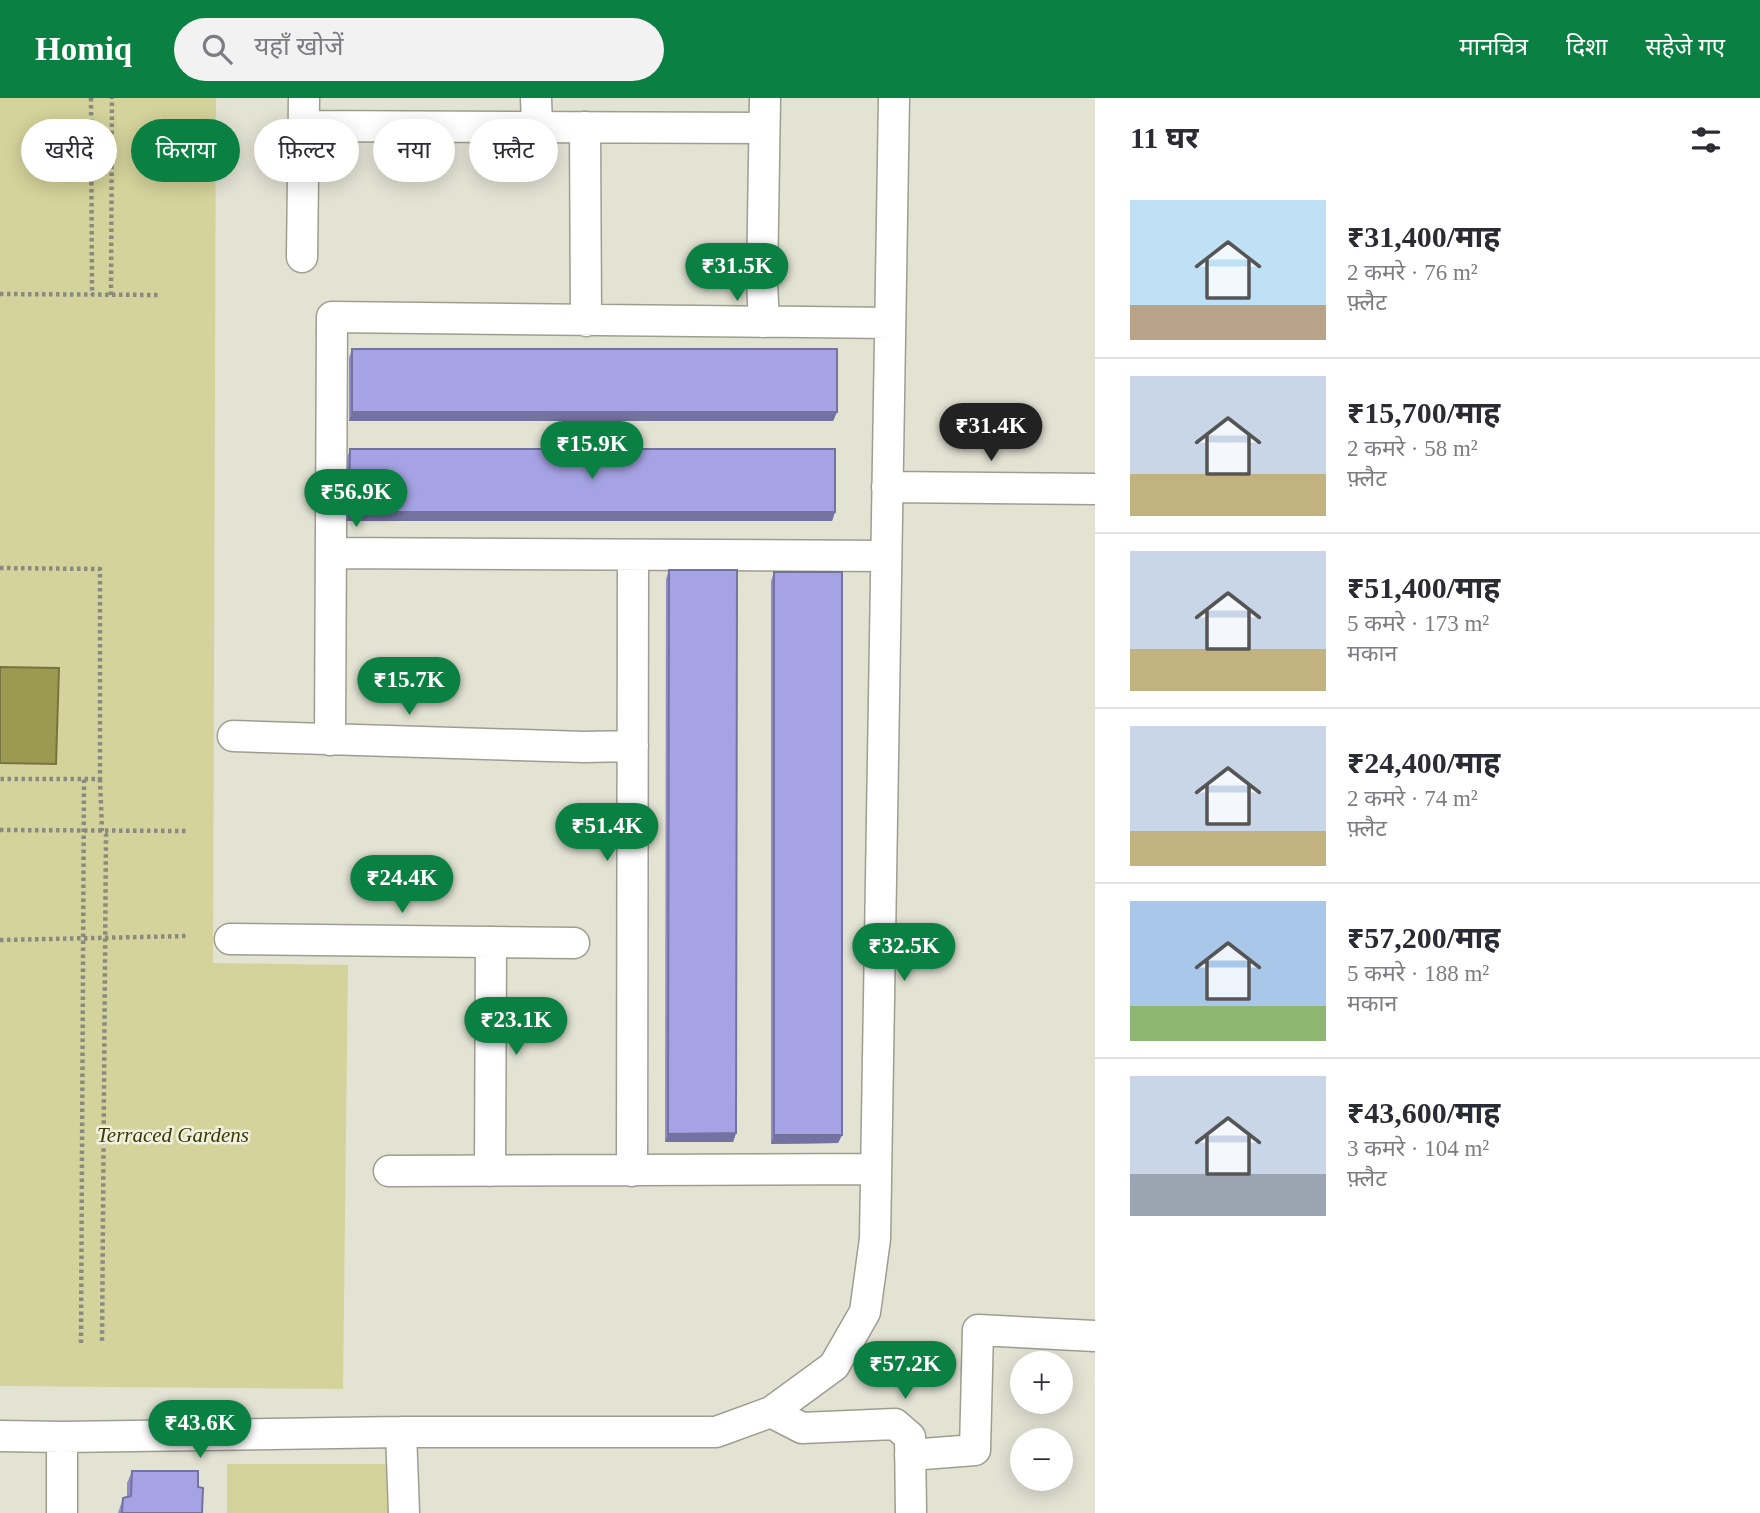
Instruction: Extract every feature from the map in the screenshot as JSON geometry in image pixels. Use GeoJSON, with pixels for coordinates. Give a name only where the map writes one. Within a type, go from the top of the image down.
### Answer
{"type":"FeatureCollection","features":[{"type":"Feature","properties":{"kind":"street"},"geometry":{"type":"LineString","coordinates":[[764,322],[762,283],[765,98]]}},
{"type":"Feature","properties":{"kind":"street"},"geometry":{"type":"LineString","coordinates":[[0,1436],[716,1432],[771,1412],[834,1366],[865,1312],[875,1239],[894,98],[916,98]]}},
{"type":"Feature","properties":{"kind":"street"},"geometry":{"type":"LineString","coordinates":[[302,257],[304,112],[536,112],[585,127],[764,128]]}},
{"type":"Feature","properties":{"kind":"street"},"geometry":{"type":"LineString","coordinates":[[585,127],[586,321]]}},
{"type":"Feature","properties":{"kind":"street"},"geometry":{"type":"LineString","coordinates":[[330,740],[332,317],[890,323]]}},
{"type":"Feature","properties":{"kind":"street"},"geometry":{"type":"LineString","coordinates":[[887,487],[1095,489]]}},
{"type":"Feature","properties":{"kind":"street"},"geometry":{"type":"LineString","coordinates":[[331,553],[886,555]]}},
{"type":"Feature","properties":{"kind":"street"},"geometry":{"type":"LineString","coordinates":[[632,1171],[633,555]]}},
{"type":"Feature","properties":{"kind":"street"},"geometry":{"type":"LineString","coordinates":[[233,736],[584,747],[633,746]]}},
{"type":"Feature","properties":{"kind":"street"},"geometry":{"type":"LineString","coordinates":[[230,939],[574,943]]}},
{"type":"Feature","properties":{"kind":"street"},"geometry":{"type":"LineString","coordinates":[[490,1171],[491,942]]}},
{"type":"Feature","properties":{"kind":"street"},"geometry":{"type":"LineString","coordinates":[[388,1171],[876,1169]]}},
{"type":"Feature","properties":{"kind":"street"},"geometry":{"type":"LineString","coordinates":[[910,1454],[975,1450],[978,1330],[1095,1336]]}},
{"type":"Feature","properties":{"kind":"street"},"geometry":{"type":"LineString","coordinates":[[771,1412],[802,1428],[895,1424],[910,1437],[911,1513]]}},
{"type":"Feature","properties":{"kind":"street"},"geometry":{"type":"LineString","coordinates":[[401,1432],[404,1513]]}},
{"type":"Feature","properties":{"kind":"street"},"geometry":{"type":"LineString","coordinates":[[62,1437],[62,1513]]}},
{"type":"Feature","properties":{"kind":"path"},"geometry":{"type":"LineString","coordinates":[[91,98],[92,295]]}},
{"type":"Feature","properties":{"kind":"path"},"geometry":{"type":"LineString","coordinates":[[111,295],[112,98]]}},
{"type":"Feature","properties":{"kind":"path"},"geometry":{"type":"LineString","coordinates":[[0,294],[161,295]]}},
{"type":"Feature","properties":{"kind":"path"},"geometry":{"type":"LineString","coordinates":[[0,568],[100,569],[100,779],[102,831],[106,835],[102,1344]]}},
{"type":"Feature","properties":{"kind":"path"},"geometry":{"type":"LineString","coordinates":[[81,1343],[84,778]]}},
{"type":"Feature","properties":{"kind":"path"},"geometry":{"type":"LineString","coordinates":[[0,779],[100,779]]}},
{"type":"Feature","properties":{"kind":"path"},"geometry":{"type":"LineString","coordinates":[[0,830],[187,831]]}},
{"type":"Feature","properties":{"kind":"path"},"geometry":{"type":"LineString","coordinates":[[0,940],[187,936]]}},
{"type":"Feature","properties":{"kind":"green space","name":"Terraced Gardens"},"geometry":{"type":"Polygon","coordinates":[[[0,98],[216,98],[216,119],[131,119],[131,182],[216,182],[213,963],[348,965],[343,1389],[0,1386],[0,98]]]}},
{"type":"Feature","properties":{"kind":"green space"},"geometry":{"type":"Polygon","coordinates":[[[227,1464],[399,1464],[398,1513],[227,1513],[227,1464]]]}},
{"type":"Feature","properties":{"kind":"shaded area"},"geometry":{"type":"Polygon","coordinates":[[[0,667],[59,668],[56,764],[0,763],[0,667]]]}},
{"type":"Feature","properties":{"kind":"building"},"geometry":{"type":"Polygon","coordinates":[[[352,349],[837,349],[837,412],[352,412],[352,349]]]}},
{"type":"Feature","properties":{"kind":"building"},"geometry":{"type":"Polygon","coordinates":[[[350,449],[835,449],[835,512],[349,512],[350,449]]]}},
{"type":"Feature","properties":{"kind":"building"},"geometry":{"type":"Polygon","coordinates":[[[669,570],[737,570],[736,1133],[668,1134],[669,570]]]}},
{"type":"Feature","properties":{"kind":"building"},"geometry":{"type":"Polygon","coordinates":[[[774,572],[842,572],[842,1135],[774,1135],[774,572]]]}},
{"type":"Feature","properties":{"kind":"building"},"geometry":{"type":"Polygon","coordinates":[[[132,1471],[198,1471],[198,1487],[203,1488],[202,1513],[122,1513],[123,1498],[131,1496],[132,1471]]]}}]}
